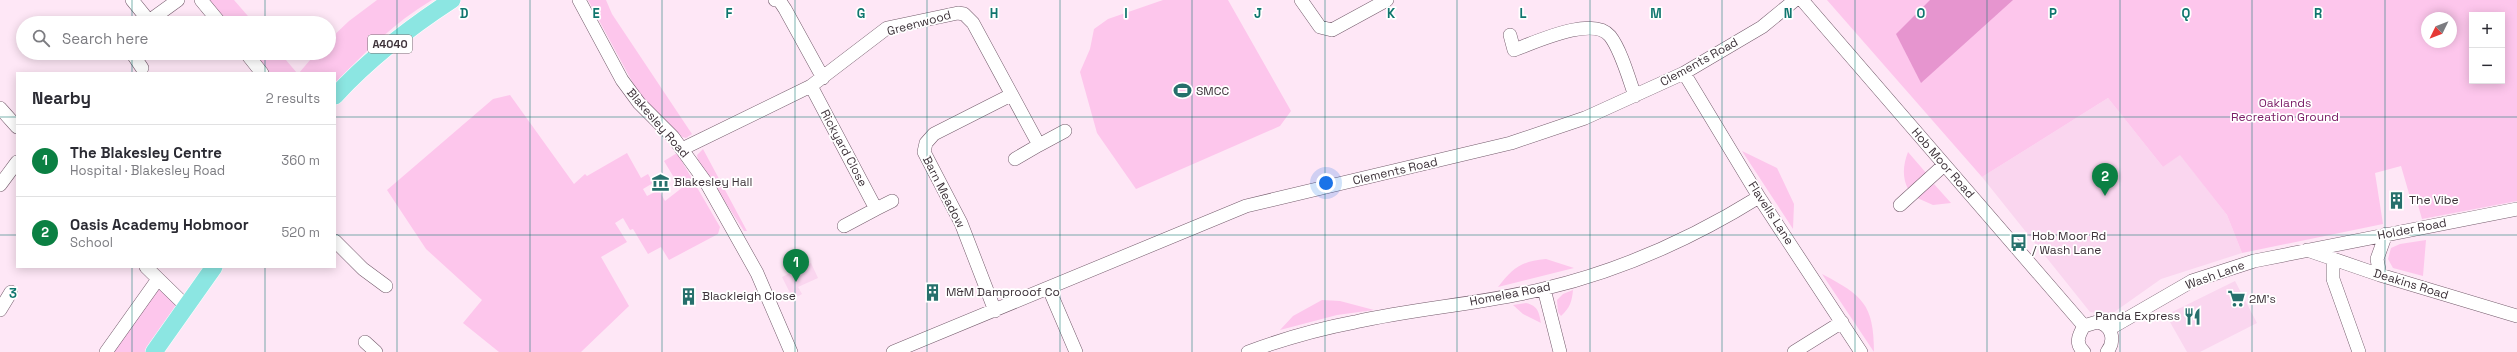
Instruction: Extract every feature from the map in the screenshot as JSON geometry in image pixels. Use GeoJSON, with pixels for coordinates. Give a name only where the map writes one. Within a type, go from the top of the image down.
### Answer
{"type":"FeatureCollection","features":[{"type":"Feature","properties":{"kind":"main road","name":"A4040"},"geometry":{"type":"LineString","coordinates":[[336,95],[376,55],[419,22],[452,0]]}},
{"type":"Feature","properties":{"kind":"main road"},"geometry":{"type":"LineString","coordinates":[[154,352],[188,307],[213,268]]}},
{"type":"Feature","properties":{"kind":"street"},"geometry":{"type":"LineString","coordinates":[[132,0],[143,16]]}},
{"type":"Feature","properties":{"kind":"street"},"geometry":{"type":"LineString","coordinates":[[155,16],[178,0]]}},
{"type":"Feature","properties":{"kind":"street"},"geometry":{"type":"LineString","coordinates":[[201,0],[214,16]]}},
{"type":"Feature","properties":{"kind":"street","name":"Blakesley Road"},"geometry":{"type":"LineString","coordinates":[[579,0],[622,80],[639,103],[682,149],[707,184],[736,233],[757,273],[790,352]]}},
{"type":"Feature","properties":{"kind":"street"},"geometry":{"type":"LineString","coordinates":[[775,0],[779,0],[785,9],[823,78]]}},
{"type":"Feature","properties":{"kind":"street"},"geometry":{"type":"LineString","coordinates":[[1301,0],[1320,27],[1332,30],[1387,0]]}},
{"type":"Feature","properties":{"kind":"street","name":"Clements Road"},"geometry":{"type":"LineString","coordinates":[[893,352],[1246,206],[1511,143],[1585,118],[1684,73],[1762,27],[1796,0]]}},
{"type":"Feature","properties":{"kind":"street","name":"Hob Moor Road"},"geometry":{"type":"LineString","coordinates":[[1802,0],[2084,326]]}},
{"type":"Feature","properties":{"kind":"street","name":"Greenwood"},"geometry":{"type":"LineString","coordinates":[[682,149],[811,86],[887,28],[958,13],[964,14],[973,23],[1039,145]]}},
{"type":"Feature","properties":{"kind":"street"},"geometry":{"type":"LineString","coordinates":[[1510,35],[1514,50],[1571,30],[1593,27],[1603,30],[1614,41],[1636,96]]}},
{"type":"Feature","properties":{"kind":"street"},"geometry":{"type":"LineString","coordinates":[[137,60],[142,68]]}},
{"type":"Feature","properties":{"kind":"street"},"geometry":{"type":"LineString","coordinates":[[252,60],[261,72]]}},
{"type":"Feature","properties":{"kind":"street","name":"Flavells Lane"},"geometry":{"type":"LineString","coordinates":[[1684,73],[1759,197],[1861,352]]}},
{"type":"Feature","properties":{"kind":"street","name":"Rickyard Close"},"geometry":{"type":"LineString","coordinates":[[811,86],[876,209]]}},
{"type":"Feature","properties":{"kind":"street","name":"Barn Meadow"},"geometry":{"type":"LineString","coordinates":[[994,311],[961,223],[924,152],[926,143],[934,134],[1011,95]]}},
{"type":"Feature","properties":{"kind":"street"},"geometry":{"type":"LineString","coordinates":[[0,108],[16,126]]}},
{"type":"Feature","properties":{"kind":"street"},"geometry":{"type":"LineString","coordinates":[[1015,159],[1065,131]]}},
{"type":"Feature","properties":{"kind":"street"},"geometry":{"type":"LineString","coordinates":[[0,185],[16,163]]}},
{"type":"Feature","properties":{"kind":"street"},"geometry":{"type":"LineString","coordinates":[[1900,205],[1944,165]]}},
{"type":"Feature","properties":{"kind":"street","name":"Homelea Road"},"geometry":{"type":"LineString","coordinates":[[1248,352],[1287,338],[1356,321],[1544,289],[1635,261],[1722,220],[1759,197]]}},
{"type":"Feature","properties":{"kind":"street"},"geometry":{"type":"LineString","coordinates":[[844,226],[892,202]]}},
{"type":"Feature","properties":{"kind":"street","name":"Holder Road"},"geometry":{"type":"LineString","coordinates":[[2307,250],[2517,209]]}},
{"type":"Feature","properties":{"kind":"street"},"geometry":{"type":"LineString","coordinates":[[2380,275],[2377,259],[2386,234]]}},
{"type":"Feature","properties":{"kind":"street"},"geometry":{"type":"LineString","coordinates":[[336,242],[363,269],[386,286]]}},
{"type":"Feature","properties":{"kind":"street","name":"Deakins Road"},"geometry":{"type":"LineString","coordinates":[[2307,250],[2380,275],[2517,316]]}},
{"type":"Feature","properties":{"kind":"street","name":"Wash Lane"},"geometry":{"type":"LineString","coordinates":[[2109,329],[2192,281],[2254,261],[2307,250]]}},
{"type":"Feature","properties":{"kind":"street"},"geometry":{"type":"LineString","coordinates":[[2333,260],[2333,279],[2359,352]]}},
{"type":"Feature","properties":{"kind":"street"},"geometry":{"type":"LineString","coordinates":[[147,268],[188,307]]}},
{"type":"Feature","properties":{"kind":"street"},"geometry":{"type":"LineString","coordinates":[[106,352],[158,279]]}},
{"type":"Feature","properties":{"kind":"street"},"geometry":{"type":"LineString","coordinates":[[1049,288],[1076,352]]}},
{"type":"Feature","properties":{"kind":"street"},"geometry":{"type":"LineString","coordinates":[[1544,289],[1560,352]]}},
{"type":"Feature","properties":{"kind":"street"},"geometry":{"type":"LineString","coordinates":[[0,310],[11,292]]}},
{"type":"Feature","properties":{"kind":"street"},"geometry":{"type":"LineString","coordinates":[[1794,352],[1842,322]]}},
{"type":"Feature","properties":{"kind":"street"},"geometry":{"type":"LineString","coordinates":[[2081,351],[2078,336],[2084,326],[2096,322],[2109,329],[2112,343],[2107,352]]}},
{"type":"Feature","properties":{"kind":"street"},"geometry":{"type":"LineString","coordinates":[[365,342],[376,352]]}},
{"type":"Feature","properties":{"kind":"shaded area"},"geometry":{"type":"Polygon","coordinates":[[[1930,0],[2013,0],[1921,83],[1896,34],[1930,0]]]}},
{"type":"Feature","properties":{"kind":"shaded area"},"geometry":{"type":"Polygon","coordinates":[[[2108,98],[2163,167],[2180,154],[2227,215],[2242,253],[2161,279],[2110,315],[2090,312],[1982,177],[2108,98]]]}},
{"type":"Feature","properties":{"kind":"shaded area"},"geometry":{"type":"Polygon","coordinates":[[[811,263],[818,278],[798,287],[802,294],[793,299],[782,277],[811,263]]]}},
{"type":"Feature","properties":{"kind":"shaded area"},"geometry":{"type":"Polygon","coordinates":[[[2235,281],[2257,323],[2200,352],[2187,352],[2166,315],[2235,281]]]}},
{"type":"Feature","properties":{"kind":"green space"},"geometry":{"type":"Polygon","coordinates":[[[207,0],[234,0],[248,16],[220,16],[207,0]]]}},
{"type":"Feature","properties":{"kind":"green space"},"geometry":{"type":"Polygon","coordinates":[[[377,0],[432,0],[392,28],[357,61],[336,84],[336,72],[300,72],[310,60],[336,60],[336,33],[349,21],[377,0]]]}},
{"type":"Feature","properties":{"kind":"green space"},"geometry":{"type":"Polygon","coordinates":[[[588,0],[606,0],[612,14],[692,134],[686,138],[682,137],[641,98],[588,0]]]}},
{"type":"Feature","properties":{"kind":"green space","name":"SMCC"},"geometry":{"type":"Polygon","coordinates":[[[1163,0],[1228,0],[1291,111],[1280,126],[1136,189],[1097,133],[1080,72],[1090,49],[1094,29],[1108,19],[1163,0]]]}},
{"type":"Feature","properties":{"kind":"green space","name":"Oaklands Recreation Ground"},"geometry":{"type":"Polygon","coordinates":[[[1827,0],[2517,0],[2517,201],[2422,219],[2418,205],[2410,197],[2401,166],[2375,173],[2383,224],[2242,253],[2227,215],[2180,155],[2163,167],[2108,98],[1982,177],[1827,0]]]}},
{"type":"Feature","properties":{"kind":"green space"},"geometry":{"type":"Polygon","coordinates":[[[258,60],[286,60],[296,72],[268,72],[258,60]]]}},
{"type":"Feature","properties":{"kind":"green space"},"geometry":{"type":"Polygon","coordinates":[[[510,95],[574,184],[585,174],[587,176],[627,153],[641,178],[648,174],[653,183],[643,189],[647,196],[659,190],[665,201],[683,187],[679,180],[676,181],[664,161],[677,153],[720,227],[718,234],[669,260],[661,247],[648,254],[633,229],[630,230],[623,218],[615,223],[627,242],[601,257],[629,306],[581,352],[499,352],[463,323],[482,300],[426,249],[387,190],[493,99],[510,95]]]}},
{"type":"Feature","properties":{"kind":"green space"},"geometry":{"type":"Polygon","coordinates":[[[703,149],[747,231],[744,231],[698,160],[697,155],[703,149]]]}},
{"type":"Feature","properties":{"kind":"green space"},"geometry":{"type":"Polygon","coordinates":[[[1742,151],[1777,168],[1794,204],[1793,229],[1742,151]]]}},
{"type":"Feature","properties":{"kind":"green space"},"geometry":{"type":"Polygon","coordinates":[[[1908,152],[1927,174],[1908,189],[1904,171],[1908,152]]]}},
{"type":"Feature","properties":{"kind":"green space"},"geometry":{"type":"Polygon","coordinates":[[[1934,184],[1951,203],[1933,205],[1915,197],[1934,184]]]}},
{"type":"Feature","properties":{"kind":"green space"},"geometry":{"type":"Polygon","coordinates":[[[2426,240],[2423,276],[2393,268],[2388,259],[2391,248],[2400,244],[2426,240]]]}},
{"type":"Feature","properties":{"kind":"green space"},"geometry":{"type":"Polygon","coordinates":[[[1546,259],[1574,268],[1498,287],[1513,270],[1518,267],[1537,260],[1546,259]]]}},
{"type":"Feature","properties":{"kind":"green space"},"geometry":{"type":"Polygon","coordinates":[[[1822,274],[1847,288],[1863,303],[1872,323],[1874,352],[1822,274]]]}},
{"type":"Feature","properties":{"kind":"green space"},"geometry":{"type":"Polygon","coordinates":[[[158,286],[179,305],[145,352],[113,352],[158,286]]]}},
{"type":"Feature","properties":{"kind":"green space"},"geometry":{"type":"Polygon","coordinates":[[[1573,290],[1570,304],[1561,316],[1558,312],[1557,300],[1563,294],[1573,290]]]}},
{"type":"Feature","properties":{"kind":"green space"},"geometry":{"type":"Polygon","coordinates":[[[1322,300],[1340,301],[1374,310],[1337,315],[1280,330],[1293,316],[1322,300]]]}},
{"type":"Feature","properties":{"kind":"green space"},"geometry":{"type":"Polygon","coordinates":[[[1526,303],[1530,304],[1537,310],[1541,323],[1523,314],[1513,305],[1526,303]]]}},
{"type":"Feature","properties":{"kind":"place","name":"SMCC"},"geometry":{"type":"Point","coordinates":[1183,91]}},
{"type":"Feature","properties":{"kind":"place","name":"Blakesley Hall"},"geometry":{"type":"Point","coordinates":[661,182]}},
{"type":"Feature","properties":{"kind":"place","name":"Oasis Academy Hobmoor"},"geometry":{"type":"Point","coordinates":[2105,196]}},
{"type":"Feature","properties":{"kind":"place","name":"The Vibe"},"geometry":{"type":"Point","coordinates":[2396,200]}},
{"type":"Feature","properties":{"kind":"place","name":"Hob Moor Rd / Wash Lane"},"geometry":{"type":"Point","coordinates":[2019,243]}},
{"type":"Feature","properties":{"kind":"place","name":"The Blakesley Centre"},"geometry":{"type":"Point","coordinates":[796,282]}},
{"type":"Feature","properties":{"kind":"place","name":"M&M Damprooof Co"},"geometry":{"type":"Point","coordinates":[933,292]}},
{"type":"Feature","properties":{"kind":"place","name":"Blackleigh Close"},"geometry":{"type":"Point","coordinates":[689,296]}},
{"type":"Feature","properties":{"kind":"place","name":"2M's"},"geometry":{"type":"Point","coordinates":[2236,299]}},
{"type":"Feature","properties":{"kind":"place","name":"Panda Express"},"geometry":{"type":"Point","coordinates":[2193,316]}}]}
